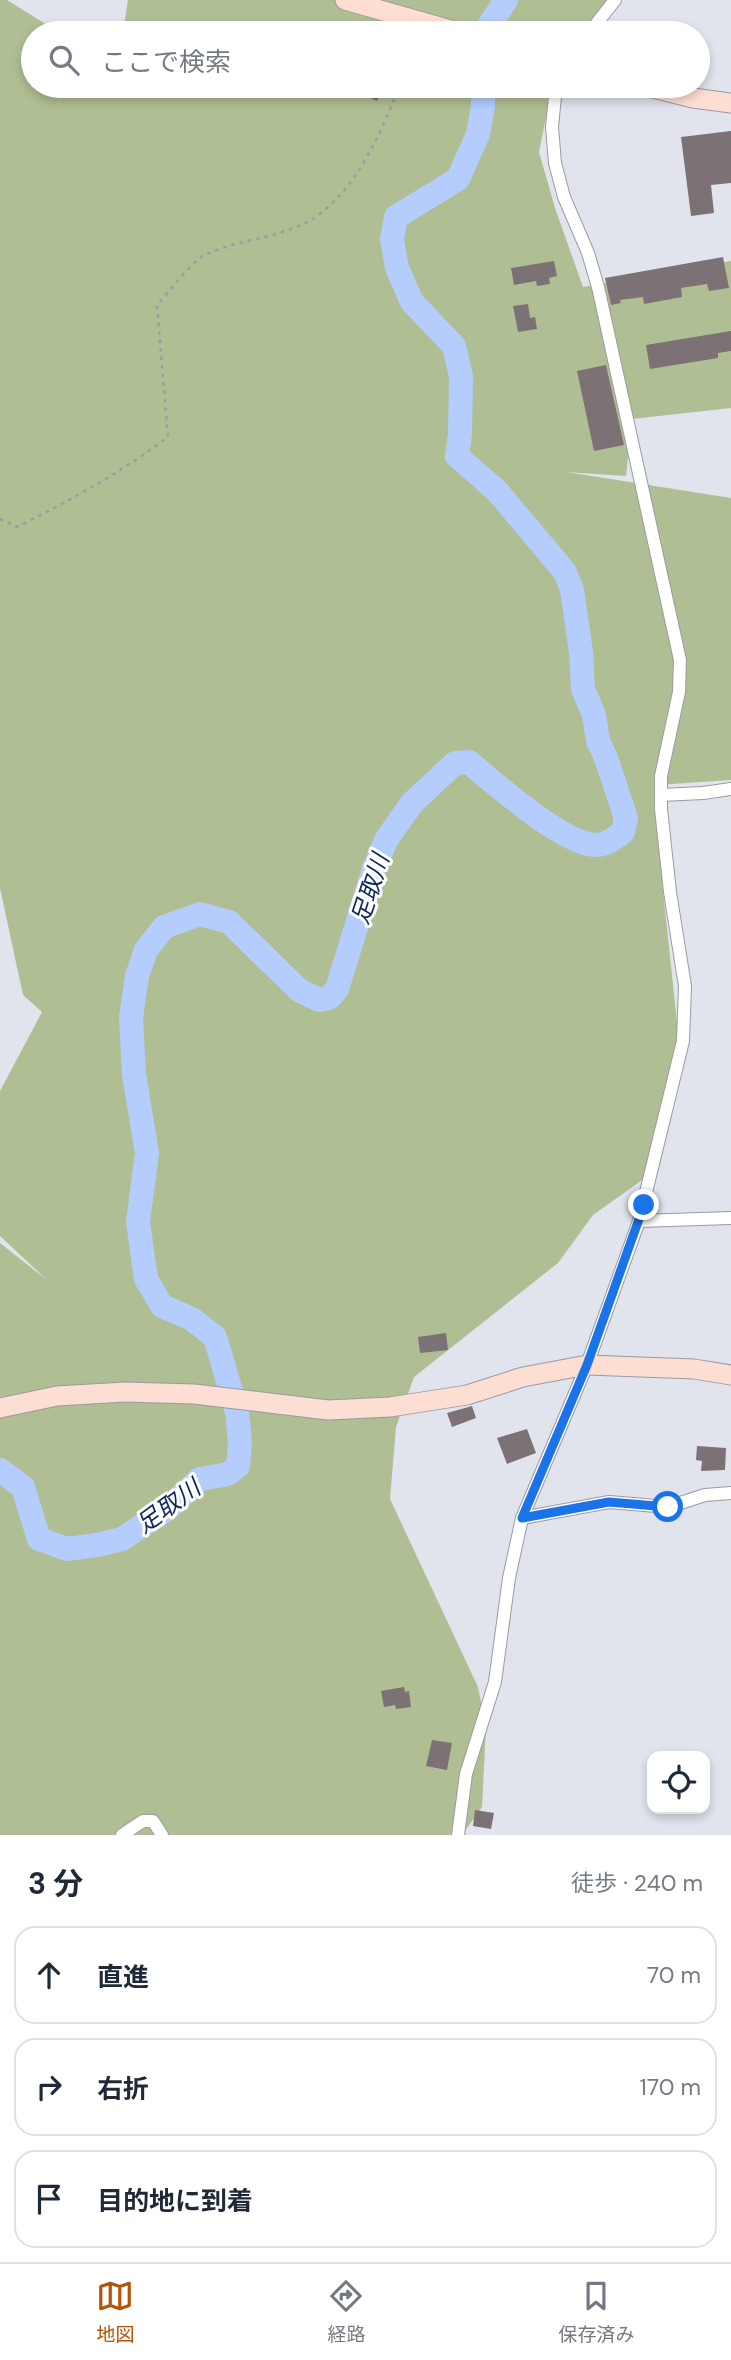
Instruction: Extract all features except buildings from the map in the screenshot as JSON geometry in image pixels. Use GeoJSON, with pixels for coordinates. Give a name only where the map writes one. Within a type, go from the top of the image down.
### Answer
{"type":"FeatureCollection","features":[{"type":"Feature","properties":{"kind":"street"},"geometry":{"type":"LineString","coordinates":[[345,0],[419,21]]}},
{"type":"Feature","properties":{"kind":"street"},"geometry":{"type":"LineString","coordinates":[[598,21],[615,0]]}},
{"type":"Feature","properties":{"kind":"street"},"geometry":{"type":"LineString","coordinates":[[458,1835],[466,1774],[495,1682],[509,1578],[522,1518],[587,1365],[639,1221],[682,1041],[685,986],[670,892],[661,795],[661,776],[679,692],[680,660],[598,287],[588,253],[564,197],[555,163],[552,127],[555,98]]}},
{"type":"Feature","properties":{"kind":"street"},"geometry":{"type":"LineString","coordinates":[[688,98],[731,103]]}},
{"type":"Feature","properties":{"kind":"street"},"geometry":{"type":"LineString","coordinates":[[661,795],[731,789]]}},
{"type":"Feature","properties":{"kind":"street"},"geometry":{"type":"LineString","coordinates":[[639,1221],[731,1218]]}},
{"type":"Feature","properties":{"kind":"street"},"geometry":{"type":"LineString","coordinates":[[0,1408],[57,1396],[125,1392],[194,1394],[328,1410],[390,1407],[467,1395],[523,1377],[587,1365],[694,1368],[731,1375]]}},
{"type":"Feature","properties":{"kind":"street"},"geometry":{"type":"LineString","coordinates":[[522,1518],[609,1502],[668,1507],[705,1495],[731,1493]]}},
{"type":"Feature","properties":{"kind":"street"},"geometry":{"type":"LineString","coordinates":[[122,1835],[143,1821],[153,1821],[162,1835]]}},
{"type":"Feature","properties":{"kind":"path"},"geometry":{"type":"LineString","coordinates":[[0,519],[18,527],[140,459],[168,436],[157,305],[202,256],[238,243],[284,232],[320,214],[343,192],[363,167],[395,98]]}},
{"type":"Feature","properties":{"kind":"green space"},"geometry":{"type":"Polygon","coordinates":[[[0,0],[7,0],[41,21],[21,21],[21,98],[552,98],[539,152],[555,208],[583,287],[731,261],[731,408],[632,419],[626,476],[566,472],[731,498],[731,780],[656,785],[662,881],[678,1032],[645,1178],[593,1215],[558,1263],[414,1377],[396,1427],[390,1499],[478,1687],[486,1727],[482,1807],[462,1835],[0,1835],[0,1243],[48,1281],[0,1236],[0,1091],[42,1012],[23,995],[0,888],[0,0]]]}},
{"type":"Feature","properties":{"kind":"green space"},"geometry":{"type":"Polygon","coordinates":[[[128,0],[609,0],[597,21],[125,21],[128,0]]]}},
{"type":"Feature","properties":{"kind":"waterway","name":"足取川"},"geometry":{"type":"LineString","coordinates":[[492,21],[506,0]]}},
{"type":"Feature","properties":{"kind":"waterway","name":"足取川"},"geometry":{"type":"LineString","coordinates":[[0,1470],[23,1487],[39,1539],[67,1549],[122,1539],[167,1509],[200,1479],[228,1474],[238,1466],[240,1442],[237,1412],[215,1337],[192,1319],[162,1306],[146,1279],[138,1222],[147,1153],[134,1074],[131,1018],[137,976],[146,950],[164,927],[200,914],[229,922],[300,991],[320,1000],[329,998],[337,989],[374,869],[386,840],[412,803],[455,763],[469,762],[547,824],[581,842],[603,844],[623,832],[626,818],[598,741],[594,715],[583,689],[572,590],[565,572],[497,491],[457,456],[461,376],[454,346],[412,302],[397,268],[392,239],[396,217],[458,179],[478,134],[483,98]]}},
{"type":"Feature","properties":{"kind":"route"},"geometry":{"type":"LineString","coordinates":[[644,1205],[587,1365],[522,1518],[609,1502],[668,1507]]}}]}
